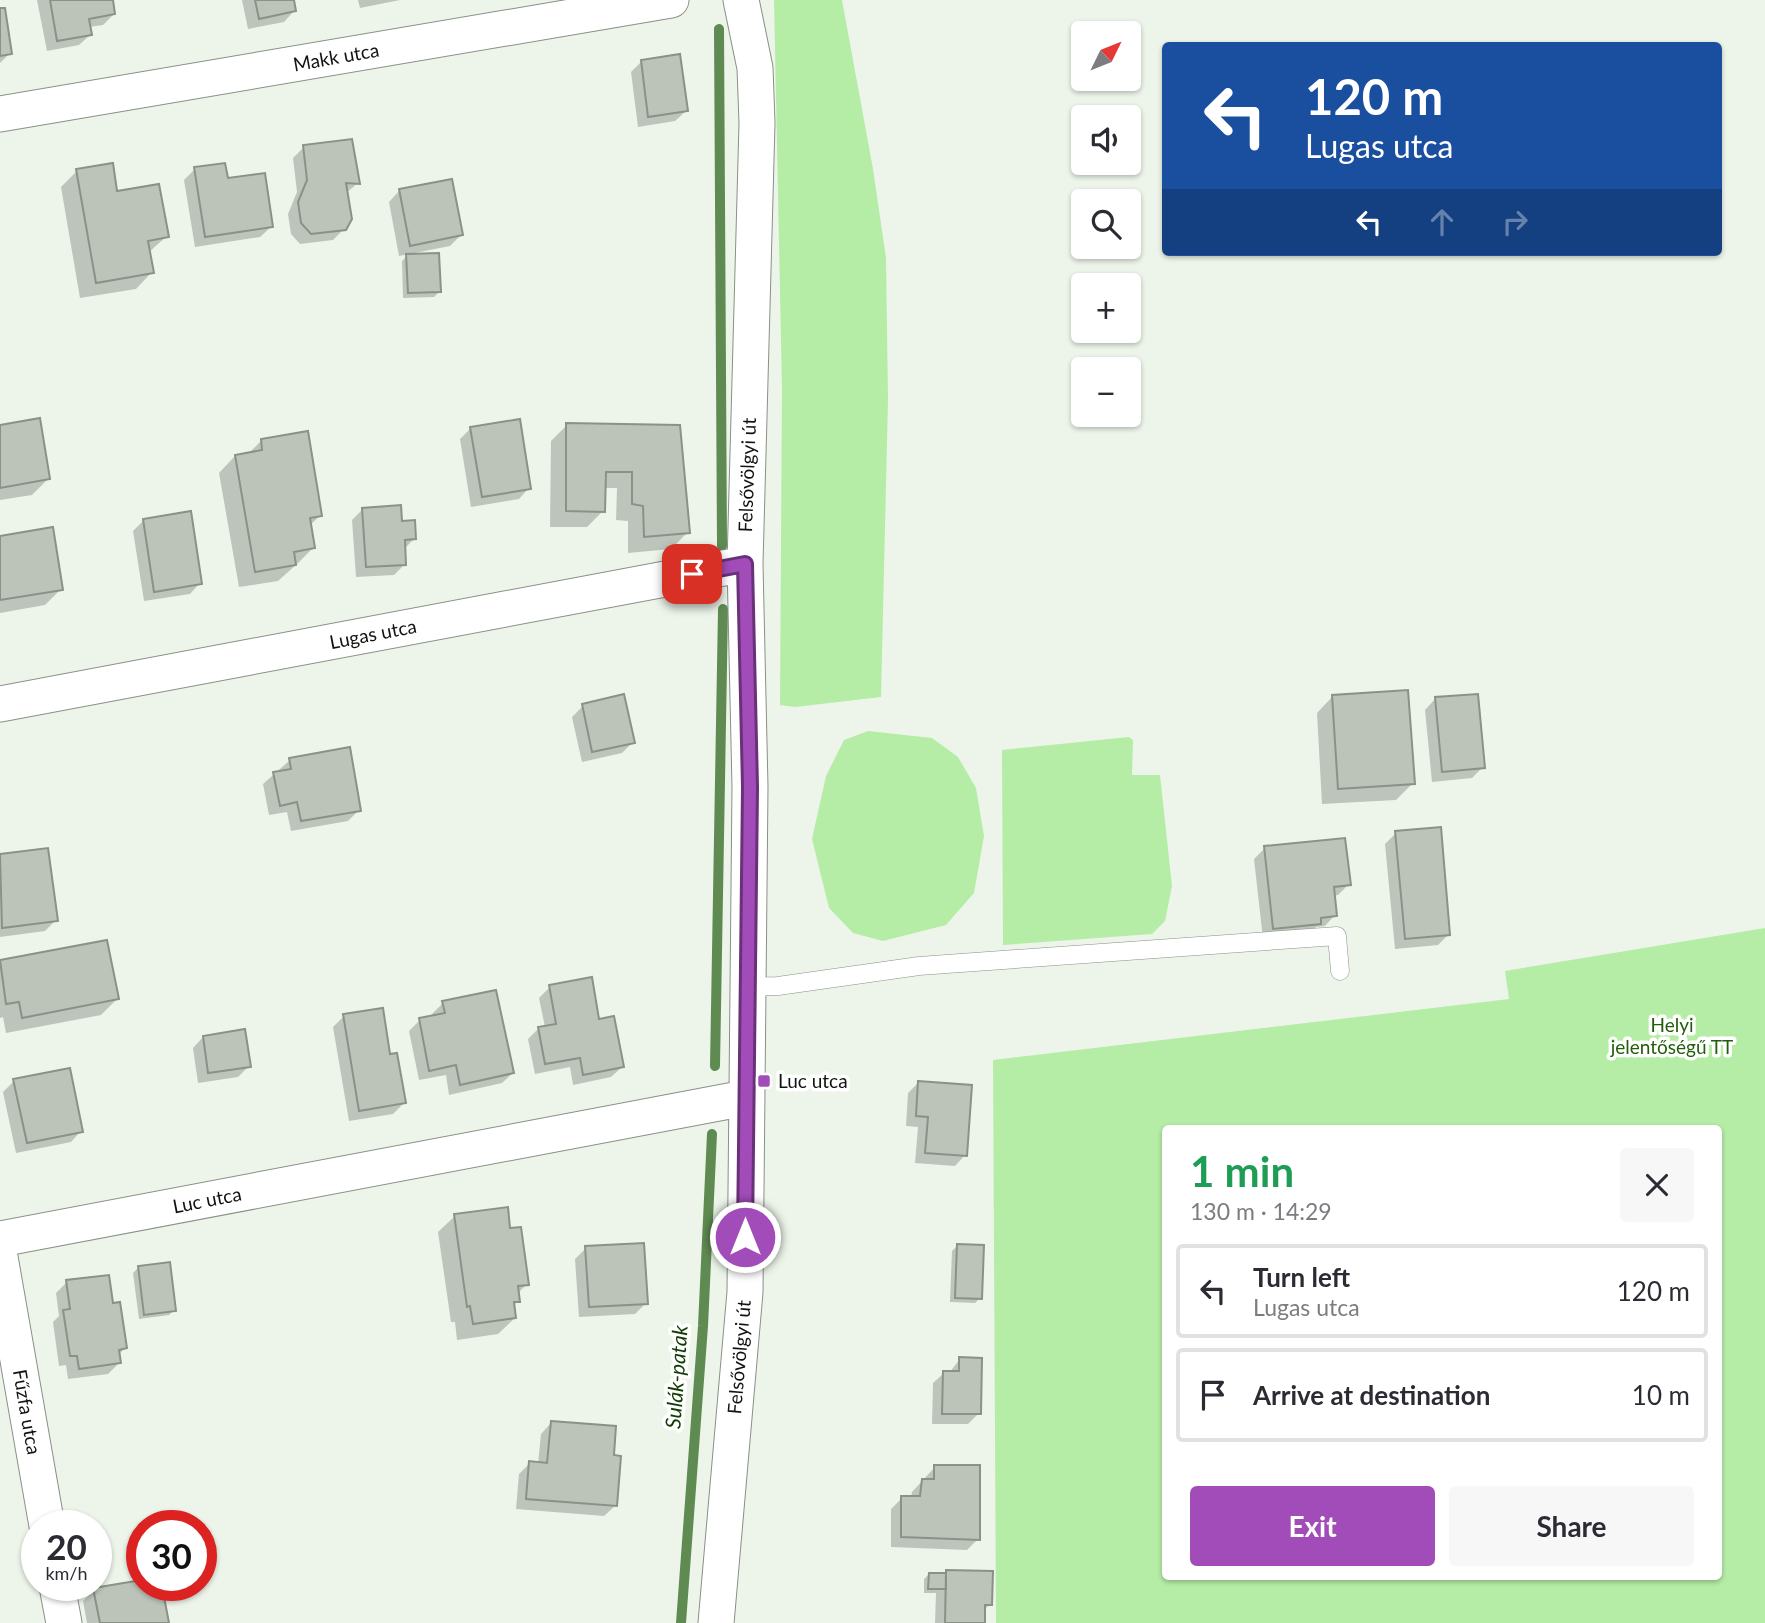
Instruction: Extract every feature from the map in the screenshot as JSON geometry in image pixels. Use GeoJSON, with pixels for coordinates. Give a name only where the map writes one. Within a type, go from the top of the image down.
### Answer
{"type":"FeatureCollection","features":[{"type":"Feature","properties":{"kind":"street","name":"Makk utca"},"geometry":{"type":"LineString","coordinates":[[0,114],[671,0]]}},
{"type":"Feature","properties":{"kind":"street","name":"Felsővölgyi út"},"geometry":{"type":"LineString","coordinates":[[716,1623],[745,1292],[750,787],[745,564],[757,123],[755,68],[741,0]]}},
{"type":"Feature","properties":{"kind":"street","name":"Lugas utca"},"geometry":{"type":"LineString","coordinates":[[0,704],[745,564]]}},
{"type":"Feature","properties":{"kind":"street","name":"Luc utca"},"geometry":{"type":"LineString","coordinates":[[0,1239],[745,1098]]}},
{"type":"Feature","properties":{"kind":"street","name":"Fűzfa utca"},"geometry":{"type":"LineString","coordinates":[[0,1257],[44,1510]]}},
{"type":"Feature","properties":{"kind":"street"},"geometry":{"type":"LineString","coordinates":[[60,1601],[64,1623]]}},
{"type":"Feature","properties":{"kind":"lane"},"geometry":{"type":"LineString","coordinates":[[746,987],[778,986],[919,966],[1337,936],[1340,971]]}},
{"type":"Feature","properties":{"kind":"green space"},"geometry":{"type":"Polygon","coordinates":[[[774,0],[842,0],[873,169],[886,258],[888,400],[881,697],[795,707],[780,705],[782,389],[774,0]]]}},
{"type":"Feature","properties":{"kind":"green space"},"geometry":{"type":"Polygon","coordinates":[[[868,731],[932,738],[958,757],[976,788],[984,836],[974,893],[946,925],[883,941],[853,933],[829,908],[812,839],[826,776],[844,740],[868,731]]]}},
{"type":"Feature","properties":{"kind":"green space"},"geometry":{"type":"Polygon","coordinates":[[[1129,737],[1133,740],[1132,775],[1160,775],[1172,886],[1165,921],[1152,934],[1003,945],[1002,750],[1129,737]]]}},
{"type":"Feature","properties":{"kind":"green space","name":"Helyi jelentőségű TT"},"geometry":{"type":"Polygon","coordinates":[[[1765,928],[1765,1623],[996,1623],[993,1060],[1509,999],[1505,971],[1765,928]]]}},
{"type":"Feature","properties":{"kind":"building"},"geometry":{"type":"Polygon","coordinates":[[[50,0],[113,0],[115,14],[89,19],[92,35],[57,41],[50,0]]]}},
{"type":"Feature","properties":{"kind":"building"},"geometry":{"type":"Polygon","coordinates":[[[255,0],[294,0],[296,11],[259,19],[255,0]]]}},
{"type":"Feature","properties":{"kind":"building"},"geometry":{"type":"Polygon","coordinates":[[[0,8],[5,8],[12,54],[0,56],[0,8]]]}},
{"type":"Feature","properties":{"kind":"building"},"geometry":{"type":"Polygon","coordinates":[[[680,54],[688,111],[648,117],[641,60],[680,54]]]}},
{"type":"Feature","properties":{"kind":"building"},"geometry":{"type":"Polygon","coordinates":[[[352,139],[360,184],[346,183],[352,219],[346,230],[311,234],[301,223],[298,202],[307,180],[303,145],[352,139]]]}},
{"type":"Feature","properties":{"kind":"building"},"geometry":{"type":"Polygon","coordinates":[[[113,163],[117,191],[159,184],[169,237],[148,241],[154,273],[96,283],[76,169],[113,163]]]}},
{"type":"Feature","properties":{"kind":"building"},"geometry":{"type":"Polygon","coordinates":[[[225,163],[228,178],[265,173],[273,227],[205,237],[194,167],[225,163]]]}},
{"type":"Feature","properties":{"kind":"building"},"geometry":{"type":"Polygon","coordinates":[[[452,179],[463,235],[410,246],[399,189],[452,179]]]}},
{"type":"Feature","properties":{"kind":"building"},"geometry":{"type":"Polygon","coordinates":[[[439,253],[441,292],[408,293],[406,254],[439,253]]]}},
{"type":"Feature","properties":{"kind":"building"},"geometry":{"type":"Polygon","coordinates":[[[40,418],[50,479],[0,488],[0,425],[40,418]]]}},
{"type":"Feature","properties":{"kind":"building"},"geometry":{"type":"Polygon","coordinates":[[[520,419],[531,489],[482,497],[470,427],[520,419]]]}},
{"type":"Feature","properties":{"kind":"building"},"geometry":{"type":"Polygon","coordinates":[[[566,423],[680,425],[690,533],[644,537],[643,506],[632,504],[632,472],[606,472],[605,512],[566,511],[566,423]]]}},
{"type":"Feature","properties":{"kind":"building"},"geometry":{"type":"Polygon","coordinates":[[[308,431],[322,516],[310,518],[315,548],[294,552],[296,565],[255,572],[235,455],[262,450],[261,439],[308,431]]]}},
{"type":"Feature","properties":{"kind":"building"},"geometry":{"type":"Polygon","coordinates":[[[401,505],[402,521],[415,520],[416,539],[405,540],[406,565],[366,567],[362,508],[401,505]]]}},
{"type":"Feature","properties":{"kind":"building"},"geometry":{"type":"Polygon","coordinates":[[[191,511],[202,584],[154,592],[143,519],[191,511]]]}},
{"type":"Feature","properties":{"kind":"building"},"geometry":{"type":"Polygon","coordinates":[[[53,527],[63,590],[0,600],[0,536],[53,527]]]}},
{"type":"Feature","properties":{"kind":"building"},"geometry":{"type":"Polygon","coordinates":[[[1408,690],[1415,784],[1338,789],[1332,695],[1408,690]]]}},
{"type":"Feature","properties":{"kind":"building"},"geometry":{"type":"Polygon","coordinates":[[[624,694],[635,743],[592,752],[582,704],[624,694]]]}},
{"type":"Feature","properties":{"kind":"building"},"geometry":{"type":"Polygon","coordinates":[[[1478,694],[1485,768],[1442,772],[1435,697],[1478,694]]]}},
{"type":"Feature","properties":{"kind":"building"},"geometry":{"type":"Polygon","coordinates":[[[350,747],[361,811],[301,821],[297,802],[280,806],[273,772],[291,769],[289,758],[350,747]]]}},
{"type":"Feature","properties":{"kind":"building"},"geometry":{"type":"Polygon","coordinates":[[[1441,827],[1450,935],[1405,939],[1395,831],[1441,827]]]}},
{"type":"Feature","properties":{"kind":"building"},"geometry":{"type":"Polygon","coordinates":[[[1345,838],[1351,885],[1334,887],[1337,916],[1321,918],[1321,924],[1273,929],[1264,846],[1345,838]]]}},
{"type":"Feature","properties":{"kind":"building"},"geometry":{"type":"Polygon","coordinates":[[[48,848],[58,921],[2,928],[0,854],[48,848]]]}},
{"type":"Feature","properties":{"kind":"building"},"geometry":{"type":"Polygon","coordinates":[[[107,940],[119,999],[22,1018],[19,1002],[6,1004],[0,960],[107,940]]]}},
{"type":"Feature","properties":{"kind":"building"},"geometry":{"type":"Polygon","coordinates":[[[592,977],[599,1019],[614,1016],[624,1067],[583,1075],[580,1058],[545,1064],[538,1027],[556,1024],[549,985],[592,977]]]}},
{"type":"Feature","properties":{"kind":"building"},"geometry":{"type":"Polygon","coordinates":[[[496,990],[514,1073],[460,1085],[456,1065],[429,1071],[419,1018],[445,1013],[442,1001],[496,990]]]}},
{"type":"Feature","properties":{"kind":"building"},"geometry":{"type":"Polygon","coordinates":[[[383,1008],[390,1054],[397,1053],[406,1103],[359,1111],[343,1014],[383,1008]]]}},
{"type":"Feature","properties":{"kind":"building"},"geometry":{"type":"Polygon","coordinates":[[[245,1029],[251,1067],[208,1073],[203,1036],[245,1029]]]}},
{"type":"Feature","properties":{"kind":"building"},"geometry":{"type":"Polygon","coordinates":[[[70,1068],[83,1132],[27,1143],[13,1079],[70,1068]]]}},
{"type":"Feature","properties":{"kind":"building"},"geometry":{"type":"Polygon","coordinates":[[[918,1081],[972,1085],[967,1156],[925,1153],[928,1117],[916,1116],[918,1081]]]}},
{"type":"Feature","properties":{"kind":"building"},"geometry":{"type":"Polygon","coordinates":[[[508,1207],[510,1228],[521,1227],[529,1285],[518,1286],[520,1302],[514,1302],[516,1318],[473,1324],[470,1306],[467,1307],[454,1214],[508,1207]]]}},
{"type":"Feature","properties":{"kind":"building"},"geometry":{"type":"Polygon","coordinates":[[[644,1243],[648,1304],[589,1307],[585,1246],[644,1243]]]}},
{"type":"Feature","properties":{"kind":"building"},"geometry":{"type":"Polygon","coordinates":[[[957,1244],[984,1245],[982,1299],[955,1298],[957,1244]]]}},
{"type":"Feature","properties":{"kind":"building"},"geometry":{"type":"Polygon","coordinates":[[[170,1262],[176,1311],[144,1315],[138,1266],[170,1262]]]}},
{"type":"Feature","properties":{"kind":"building"},"geometry":{"type":"Polygon","coordinates":[[[109,1275],[113,1303],[120,1302],[127,1348],[119,1350],[121,1363],[79,1369],[77,1356],[70,1356],[63,1310],[70,1309],[66,1280],[109,1275]]]}},
{"type":"Feature","properties":{"kind":"building"},"geometry":{"type":"Polygon","coordinates":[[[959,1357],[982,1358],[981,1414],[942,1414],[943,1371],[959,1371],[959,1357]]]}},
{"type":"Feature","properties":{"kind":"building"},"geometry":{"type":"Polygon","coordinates":[[[551,1421],[616,1426],[614,1455],[621,1456],[617,1506],[526,1499],[529,1461],[547,1463],[551,1421]]]}},
{"type":"Feature","properties":{"kind":"building"},"geometry":{"type":"Polygon","coordinates":[[[934,1465],[980,1465],[980,1540],[901,1537],[901,1496],[920,1496],[922,1479],[934,1479],[934,1465]]]}},
{"type":"Feature","properties":{"kind":"building"},"geometry":{"type":"Polygon","coordinates":[[[946,1570],[993,1571],[992,1605],[985,1605],[985,1623],[945,1623],[946,1570]]]}},
{"type":"Feature","properties":{"kind":"building"},"geometry":{"type":"Polygon","coordinates":[[[929,1573],[946,1573],[946,1589],[928,1589],[929,1573]]]}},
{"type":"Feature","properties":{"kind":"building"},"geometry":{"type":"Polygon","coordinates":[[[126,1583],[126,1601],[165,1601],[169,1623],[100,1623],[96,1601],[112,1601],[112,1585],[126,1583]]]}},
{"type":"Feature","properties":{"kind":"waterway"},"geometry":{"type":"LineString","coordinates":[[719,29],[722,546]]}},
{"type":"Feature","properties":{"kind":"waterway"},"geometry":{"type":"LineString","coordinates":[[715,1066],[723,609]]}},
{"type":"Feature","properties":{"kind":"waterway","name":"Sulák-patak"},"geometry":{"type":"LineString","coordinates":[[681,1623],[703,1326],[712,1134]]}},
{"type":"Feature","properties":{"kind":"place","name":"Luc utca"},"geometry":{"type":"Point","coordinates":[764,1081]}},
{"type":"Feature","properties":{"kind":"route"},"geometry":{"type":"LineString","coordinates":[[692,574],[745,564],[750,787],[745,1237]]}}]}
